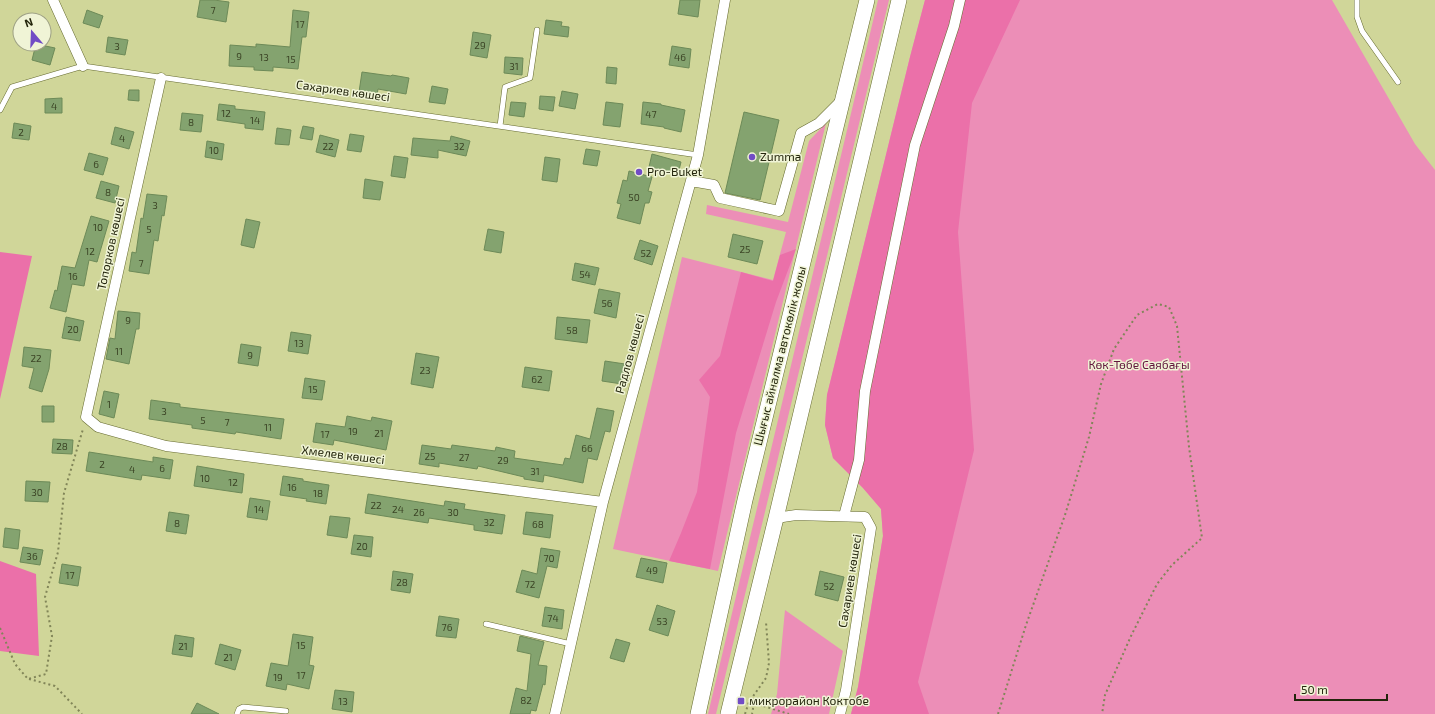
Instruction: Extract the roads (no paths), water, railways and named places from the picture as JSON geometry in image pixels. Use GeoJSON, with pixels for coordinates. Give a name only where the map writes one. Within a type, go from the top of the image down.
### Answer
{"type":"FeatureCollection","features":[{"type":"Feature","properties":{"kind":"main road","name":"Шығыс айналма автокөлік жолы"},"geometry":{"type":"LineString","coordinates":[[698,714],[745,500],[866,0]]}},
{"type":"Feature","properties":{"kind":"main road"},"geometry":{"type":"LineString","coordinates":[[728,714],[900,0]]}},
{"type":"Feature","properties":{"kind":"street"},"geometry":{"type":"LineString","coordinates":[[53,0],[83,66]]}},
{"type":"Feature","properties":{"kind":"street","name":"Радлов көшесі"},"geometry":{"type":"LineString","coordinates":[[555,714],[603,502],[698,155],[725,0]]}},
{"type":"Feature","properties":{"kind":"street"},"geometry":{"type":"LineString","coordinates":[[844,516],[859,460],[865,391],[915,145],[954,26],[960,0]]}},
{"type":"Feature","properties":{"kind":"street","name":"Топорков көшесі"},"geometry":{"type":"LineString","coordinates":[[86,416],[161,78]]}},
{"type":"Feature","properties":{"kind":"street"},"geometry":{"type":"LineString","coordinates":[[691,181],[714,185],[720,198],[780,211],[801,133],[819,123],[842,100]]}},
{"type":"Feature","properties":{"kind":"street","name":"Хмелев көшесі"},"geometry":{"type":"LineString","coordinates":[[86,416],[98,427],[166,446],[603,502]]}},
{"type":"Feature","properties":{"kind":"street","name":"Сахариев көшесі"},"geometry":{"type":"LineString","coordinates":[[776,518],[796,515],[865,517],[871,528],[846,690],[840,714]]}},
{"type":"Feature","properties":{"kind":"lane"},"geometry":{"type":"LineString","coordinates":[[1357,0],[1357,17],[1362,31],[1398,82]]}},
{"type":"Feature","properties":{"kind":"lane"},"geometry":{"type":"LineString","coordinates":[[500,126],[506,87],[530,78],[538,30]]}},
{"type":"Feature","properties":{"kind":"lane","name":"Сахариев көшесі"},"geometry":{"type":"LineString","coordinates":[[0,110],[12,87],[83,66],[698,155]]}},
{"type":"Feature","properties":{"kind":"lane"},"geometry":{"type":"LineString","coordinates":[[486,624],[570,644]]}},
{"type":"Feature","properties":{"kind":"lane"},"geometry":{"type":"LineString","coordinates":[[237,714],[239,709],[243,707],[286,712]]}},
{"type":"Feature","properties":{"kind":"place","name":"Zumma"},"geometry":{"type":"Point","coordinates":[752,157]}},
{"type":"Feature","properties":{"kind":"place","name":"Pro-Buket"},"geometry":{"type":"Point","coordinates":[639,172]}},
{"type":"Feature","properties":{"kind":"place","name":"микрорайон Коктобе"},"geometry":{"type":"Point","coordinates":[741,701]}},
{"type":"Feature","properties":{"kind":"park label","name":"Көк-Төбе Саябағы"},"geometry":{"type":"Point","coordinates":[1139,365]}}]}
